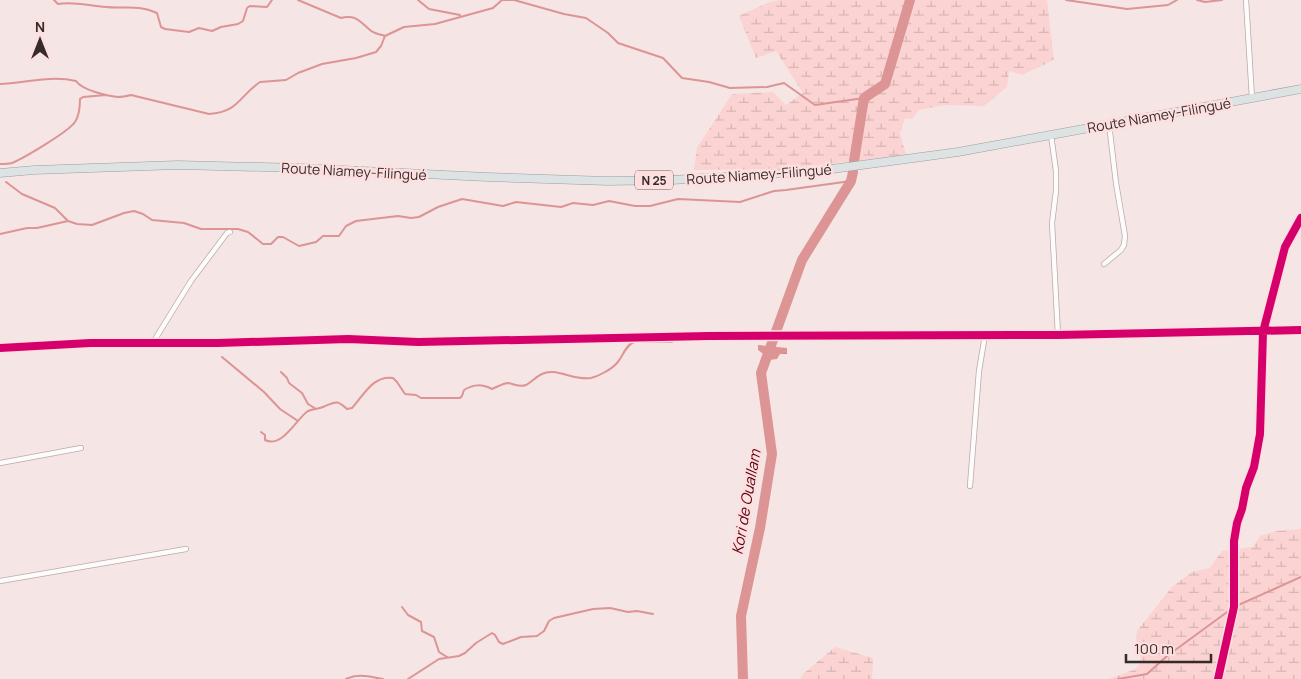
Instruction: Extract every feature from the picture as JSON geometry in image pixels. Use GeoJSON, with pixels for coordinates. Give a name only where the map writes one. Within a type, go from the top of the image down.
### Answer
{"type":"FeatureCollection","features":[{"type":"Feature","properties":{"kind":"main road","name":"Route Niamey-Filingué"},"geometry":{"type":"LineString","coordinates":[[0,173],[178,164],[608,181],[672,180],[817,170],[958,152],[1301,89]]}},
{"type":"Feature","properties":{"kind":"street"},"geometry":{"type":"LineString","coordinates":[[1246,0],[1252,98]]}},
{"type":"Feature","properties":{"kind":"street"},"geometry":{"type":"LineString","coordinates":[[1104,264],[1121,250],[1124,245],[1125,236],[1109,124]]}},
{"type":"Feature","properties":{"kind":"street"},"geometry":{"type":"LineString","coordinates":[[1051,134],[1056,171],[1056,192],[1052,223],[1058,335]]}},
{"type":"Feature","properties":{"kind":"street"},"geometry":{"type":"LineString","coordinates":[[1218,679],[1234,607],[1234,542],[1237,523],[1246,488],[1254,467],[1260,434],[1263,332],[1285,247],[1301,218]]}},
{"type":"Feature","properties":{"kind":"street"},"geometry":{"type":"LineString","coordinates":[[152,344],[192,281],[227,233],[230,232]]}},
{"type":"Feature","properties":{"kind":"street"},"geometry":{"type":"LineString","coordinates":[[0,348],[90,343],[152,344],[348,339],[418,342],[708,336],[1058,335],[1301,330]]}},
{"type":"Feature","properties":{"kind":"street"},"geometry":{"type":"LineString","coordinates":[[970,486],[979,371],[985,335]]}},
{"type":"Feature","properties":{"kind":"street"},"geometry":{"type":"LineString","coordinates":[[0,463],[82,448]]}},
{"type":"Feature","properties":{"kind":"street"},"geometry":{"type":"LineString","coordinates":[[0,581],[186,549]]}},
{"type":"Feature","properties":{"kind":"green space"},"geometry":{"type":"Polygon","coordinates":[[[779,0],[1047,0],[1054,60],[1022,75],[1009,71],[1007,87],[984,106],[944,105],[919,110],[912,119],[905,118],[900,133],[906,155],[784,169],[694,170],[697,148],[732,94],[773,92],[786,105],[803,93],[776,51],[756,58],[739,16],[767,3],[779,0]]]}},
{"type":"Feature","properties":{"kind":"green space"},"geometry":{"type":"Polygon","coordinates":[[[1301,529],[1301,679],[1109,679],[1136,669],[1140,663],[1141,652],[1136,639],[1137,631],[1172,587],[1192,572],[1210,568],[1222,551],[1253,547],[1260,536],[1276,531],[1301,529]]]}},
{"type":"Feature","properties":{"kind":"green space"},"geometry":{"type":"Polygon","coordinates":[[[835,647],[873,658],[872,679],[800,679],[803,674],[835,647]]]}},
{"type":"Feature","properties":{"kind":"water"},"geometry":{"type":"Polygon","coordinates":[[[758,345],[787,348],[787,354],[780,354],[777,359],[769,360],[758,350],[758,345]]]}},
{"type":"Feature","properties":{"kind":"waterway"},"geometry":{"type":"LineString","coordinates":[[54,0],[58,4],[76,3],[150,10],[157,13],[161,27],[189,32],[199,28],[212,31],[221,27],[238,24],[243,21],[247,8],[250,6],[267,7],[272,0]]}},
{"type":"Feature","properties":{"kind":"waterway"},"geometry":{"type":"LineString","coordinates":[[298,0],[341,18],[354,18],[373,32],[385,36]]}},
{"type":"Feature","properties":{"kind":"waterway"},"geometry":{"type":"LineString","coordinates":[[418,0],[429,9],[460,15]]}},
{"type":"Feature","properties":{"kind":"waterway"},"geometry":{"type":"LineString","coordinates":[[0,84],[67,79],[76,81],[89,90],[108,95],[118,97],[131,95],[209,114],[219,113],[233,107],[260,82],[286,80],[298,73],[322,64],[356,58],[376,52],[385,36],[404,27],[435,24],[493,8],[502,0],[514,0],[586,18],[608,33],[618,43],[663,58],[682,78],[709,82],[730,88],[767,87],[784,83],[815,105],[864,98]]}},
{"type":"Feature","properties":{"kind":"waterway","name":"Kori de Ouallam"},"geometry":{"type":"LineString","coordinates":[[854,161],[864,98],[885,84],[910,0]]}},
{"type":"Feature","properties":{"kind":"waterway"},"geometry":{"type":"LineString","coordinates":[[1066,0],[1127,9],[1168,5],[1177,0]]}},
{"type":"Feature","properties":{"kind":"waterway"},"geometry":{"type":"LineString","coordinates":[[1197,0],[1205,2],[1222,0]]}},
{"type":"Feature","properties":{"kind":"waterway"},"geometry":{"type":"LineString","coordinates":[[0,164],[18,160],[64,132],[75,122],[79,111],[80,99],[83,97],[106,95]]}},
{"type":"Feature","properties":{"kind":"waterway","name":"Kori de Ouallam"},"geometry":{"type":"LineString","coordinates":[[743,679],[741,616],[760,528],[772,454],[761,373],[802,260],[851,181],[853,172]]}},
{"type":"Feature","properties":{"kind":"waterway"},"geometry":{"type":"LineString","coordinates":[[6,182],[22,194],[55,208],[68,221],[77,224],[92,225],[134,211],[152,220],[184,223],[201,229],[238,229],[248,232],[263,244],[271,244],[278,237],[283,237],[299,246],[316,242],[323,236],[339,236],[346,226],[356,221],[398,216],[419,217],[438,207],[462,199],[503,206],[516,202],[561,207],[573,203],[593,205],[609,201],[635,206],[650,206],[678,199],[740,202],[774,191],[851,181]]}},
{"type":"Feature","properties":{"kind":"waterway"},"geometry":{"type":"LineString","coordinates":[[0,234],[68,221]]}},
{"type":"Feature","properties":{"kind":"waterway"},"geometry":{"type":"LineString","coordinates":[[261,432],[265,435],[265,440],[271,442],[289,432],[308,411],[336,402],[347,409],[352,408],[369,387],[386,378],[393,378],[405,394],[416,395],[421,398],[460,398],[464,390],[471,387],[485,386],[492,389],[507,383],[523,386],[541,374],[548,372],[591,378],[598,376],[615,365],[626,349],[634,342],[672,342]]}},
{"type":"Feature","properties":{"kind":"waterway"},"geometry":{"type":"LineString","coordinates":[[222,357],[264,392],[280,409],[298,421]]}},
{"type":"Feature","properties":{"kind":"waterway"},"geometry":{"type":"LineString","coordinates":[[281,372],[289,383],[302,393],[308,404],[316,409]]}},
{"type":"Feature","properties":{"kind":"waterway"},"geometry":{"type":"LineString","coordinates":[[1118,679],[1147,674],[1167,656],[1234,607],[1301,577]]}},
{"type":"Feature","properties":{"kind":"waterway"},"geometry":{"type":"LineString","coordinates":[[402,607],[408,615],[421,622],[422,631],[434,637],[439,652],[447,657]]}},
{"type":"Feature","properties":{"kind":"waterway"},"geometry":{"type":"LineString","coordinates":[[408,679],[439,659],[459,656],[465,653],[492,633],[503,644],[521,637],[537,636],[544,631],[549,621],[554,618],[593,609],[610,608],[653,614]]}},
{"type":"Feature","properties":{"kind":"waterway"},"geometry":{"type":"LineString","coordinates":[[346,679],[360,676],[383,679]]}},
{"type":"Feature","properties":{"kind":"cycle path"},"geometry":{"type":"LineString","coordinates":[[1218,679],[1234,607],[1234,541],[1237,523],[1246,488],[1254,467],[1260,434],[1263,332],[1285,247],[1301,218]]}},
{"type":"Feature","properties":{"kind":"cycle path"},"geometry":{"type":"LineString","coordinates":[[0,348],[90,343],[218,343],[348,339],[418,342],[708,336],[1058,335],[1301,330]]}}]}
